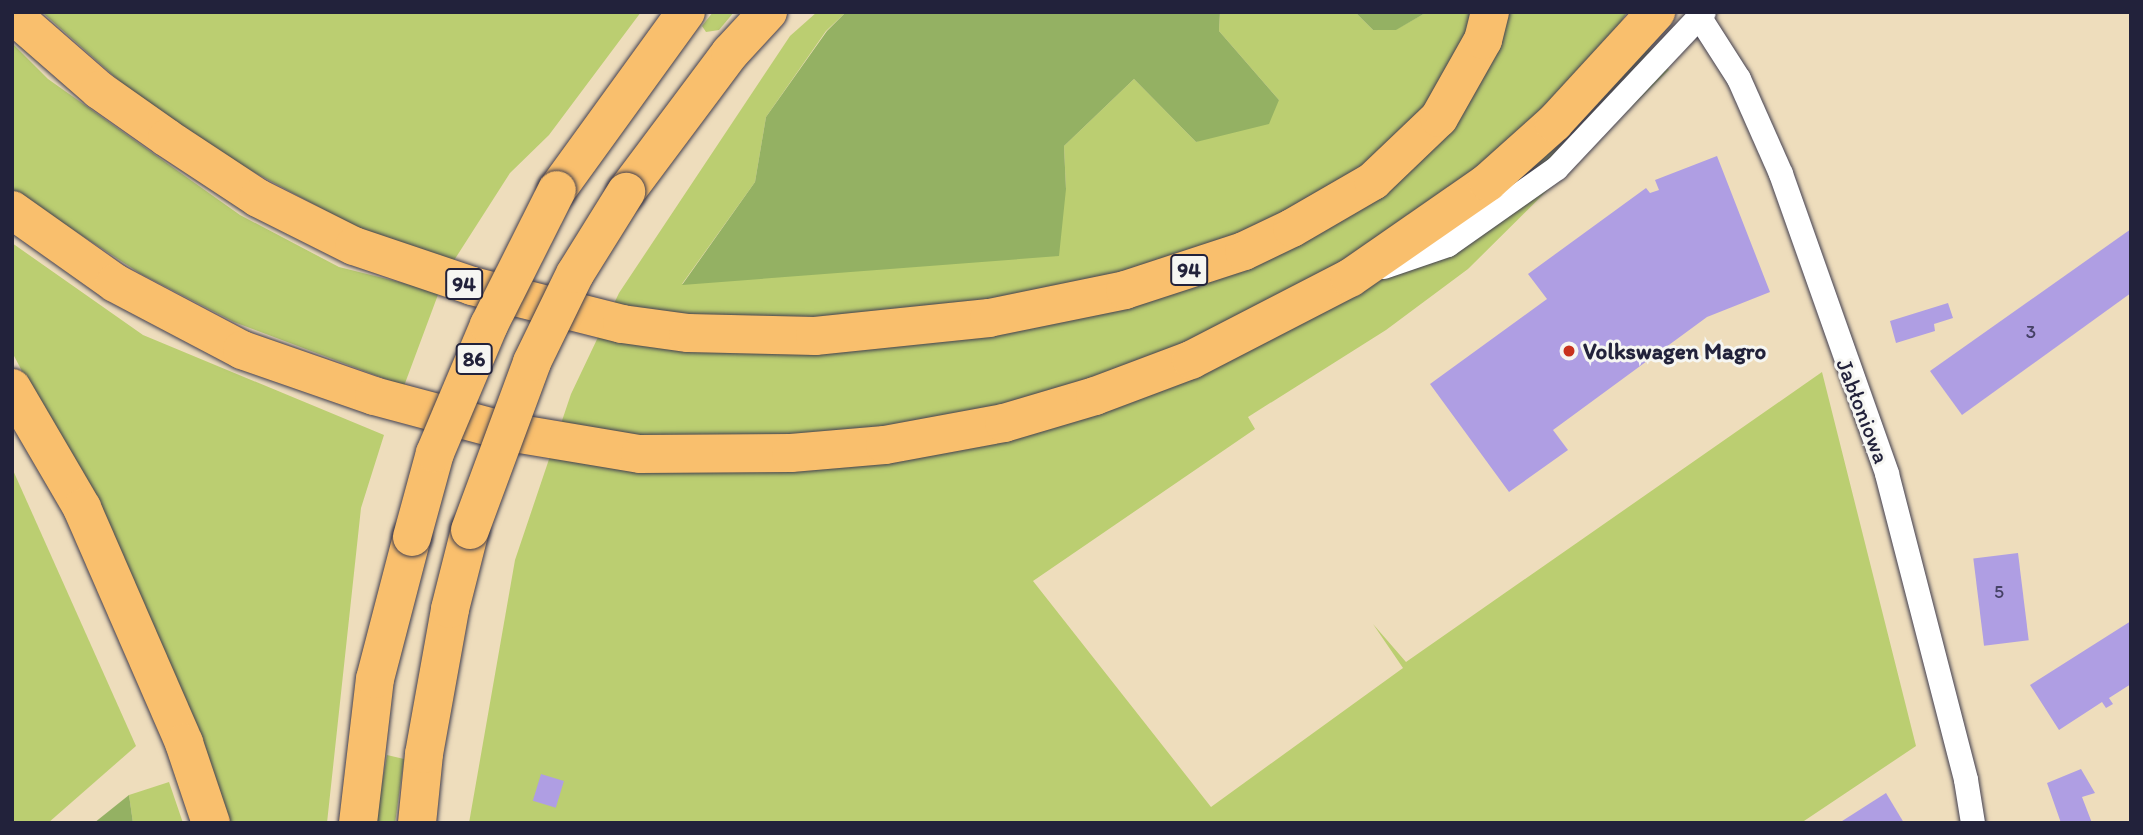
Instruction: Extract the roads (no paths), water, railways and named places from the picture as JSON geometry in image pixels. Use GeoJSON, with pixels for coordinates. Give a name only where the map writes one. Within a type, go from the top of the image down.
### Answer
{"type":"FeatureCollection","features":[{"type":"Feature","properties":{"kind":"main road","name":"86"},"geometry":{"type":"LineString","coordinates":[[358,823],[375,679],[435,453],[489,325],[557,190],[686,12]]}},
{"type":"Feature","properties":{"kind":"main road","name":"86"},"geometry":{"type":"LineString","coordinates":[[417,823],[428,727],[470,530],[531,362],[575,274],[625,192],[730,53],[768,12]]}},
{"type":"Feature","properties":{"kind":"main road","name":"94"},"geometry":{"type":"LineString","coordinates":[[12,14],[99,90],[167,138],[258,198],[354,246],[472,286],[622,324],[688,333],[815,336],[989,318],[1125,290],[1244,251],[1292,228],[1373,181],[1439,118],[1483,40],[1490,12]]}},
{"type":"Feature","properties":{"kind":"main road"},"geometry":{"type":"LineString","coordinates":[[12,210],[115,283],[175,317],[276,363],[508,432],[640,454],[791,453],[872,446],[1004,423],[1095,396],[1191,360],[1350,278],[1488,182],[1554,123],[1656,12]]}},
{"type":"Feature","properties":{"kind":"main road"},"geometry":{"type":"LineString","coordinates":[[12,388],[82,508],[184,743],[211,823]]}},
{"type":"Feature","properties":{"kind":"street"},"geometry":{"type":"LineString","coordinates":[[1350,278],[1448,245],[1558,168],[1702,15]]}},
{"type":"Feature","properties":{"kind":"street","name":"Jabłoniowa"},"geometry":{"type":"LineString","coordinates":[[1702,15],[1739,79],[1781,174],[1887,474],[1966,780],[1973,823]]}},
{"type":"Feature","properties":{"kind":"place","name":"Volkswagen Magro"},"geometry":{"type":"Point","coordinates":[1569,351]}}]}
